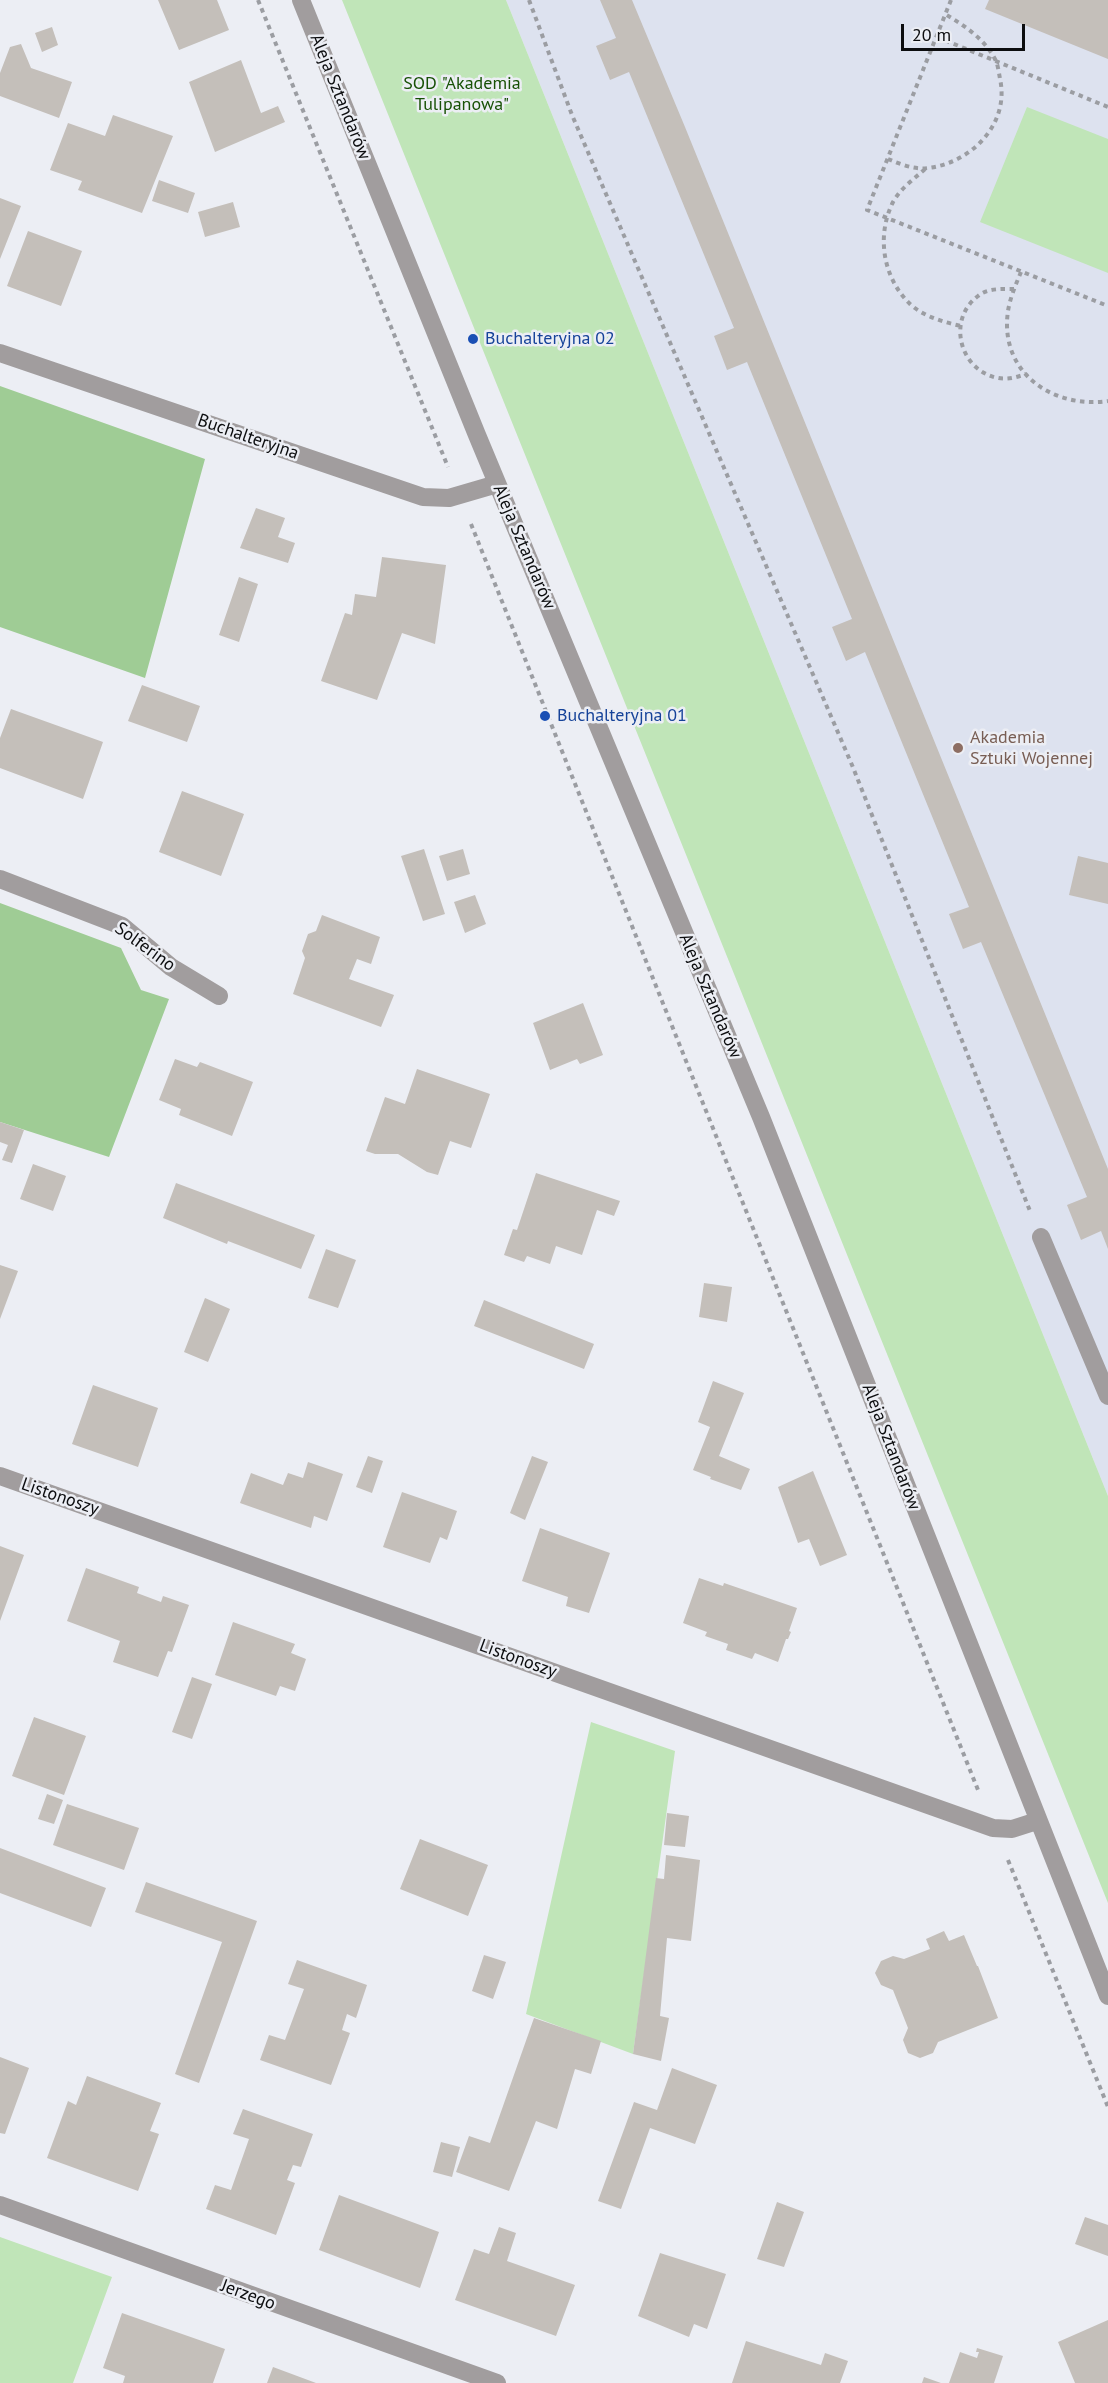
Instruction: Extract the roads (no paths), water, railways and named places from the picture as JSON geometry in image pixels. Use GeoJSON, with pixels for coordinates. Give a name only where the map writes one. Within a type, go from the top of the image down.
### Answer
{"type":"FeatureCollection","features":[{"type":"Feature","properties":{"kind":"street","name":"Aleja Sztandarów"},"geometry":{"type":"LineString","coordinates":[[301,0],[497,484],[761,1117],[1108,1996]]}},
{"type":"Feature","properties":{"kind":"street","name":"Buchalteryjna"},"geometry":{"type":"LineString","coordinates":[[0,353],[423,497],[449,498],[497,484]]}},
{"type":"Feature","properties":{"kind":"street","name":"Solferino"},"geometry":{"type":"LineString","coordinates":[[0,879],[122,926],[171,967],[219,996]]}},
{"type":"Feature","properties":{"kind":"street"},"geometry":{"type":"LineString","coordinates":[[1041,1237],[1108,1396]]}},
{"type":"Feature","properties":{"kind":"street","name":"Listonoszy"},"geometry":{"type":"LineString","coordinates":[[0,1476],[993,1828],[1012,1829],[1037,1821]]}},
{"type":"Feature","properties":{"kind":"street","name":"Jerzego"},"geometry":{"type":"LineString","coordinates":[[0,2205],[497,2383]]}},
{"type":"Feature","properties":{"kind":"place","name":"Buchalteryjna 02"},"geometry":{"type":"Point","coordinates":[473,339]}},
{"type":"Feature","properties":{"kind":"place","name":"Buchalteryjna 01"},"geometry":{"type":"Point","coordinates":[545,716]}},
{"type":"Feature","properties":{"kind":"place","name":"Akademia Sztuki Wojennej"},"geometry":{"type":"Point","coordinates":[958,748]}},
{"type":"Feature","properties":{"kind":"park label","name":"SOD \"Akademia Tulipanowa\""},"geometry":{"type":"Point","coordinates":[462,94]}}]}
